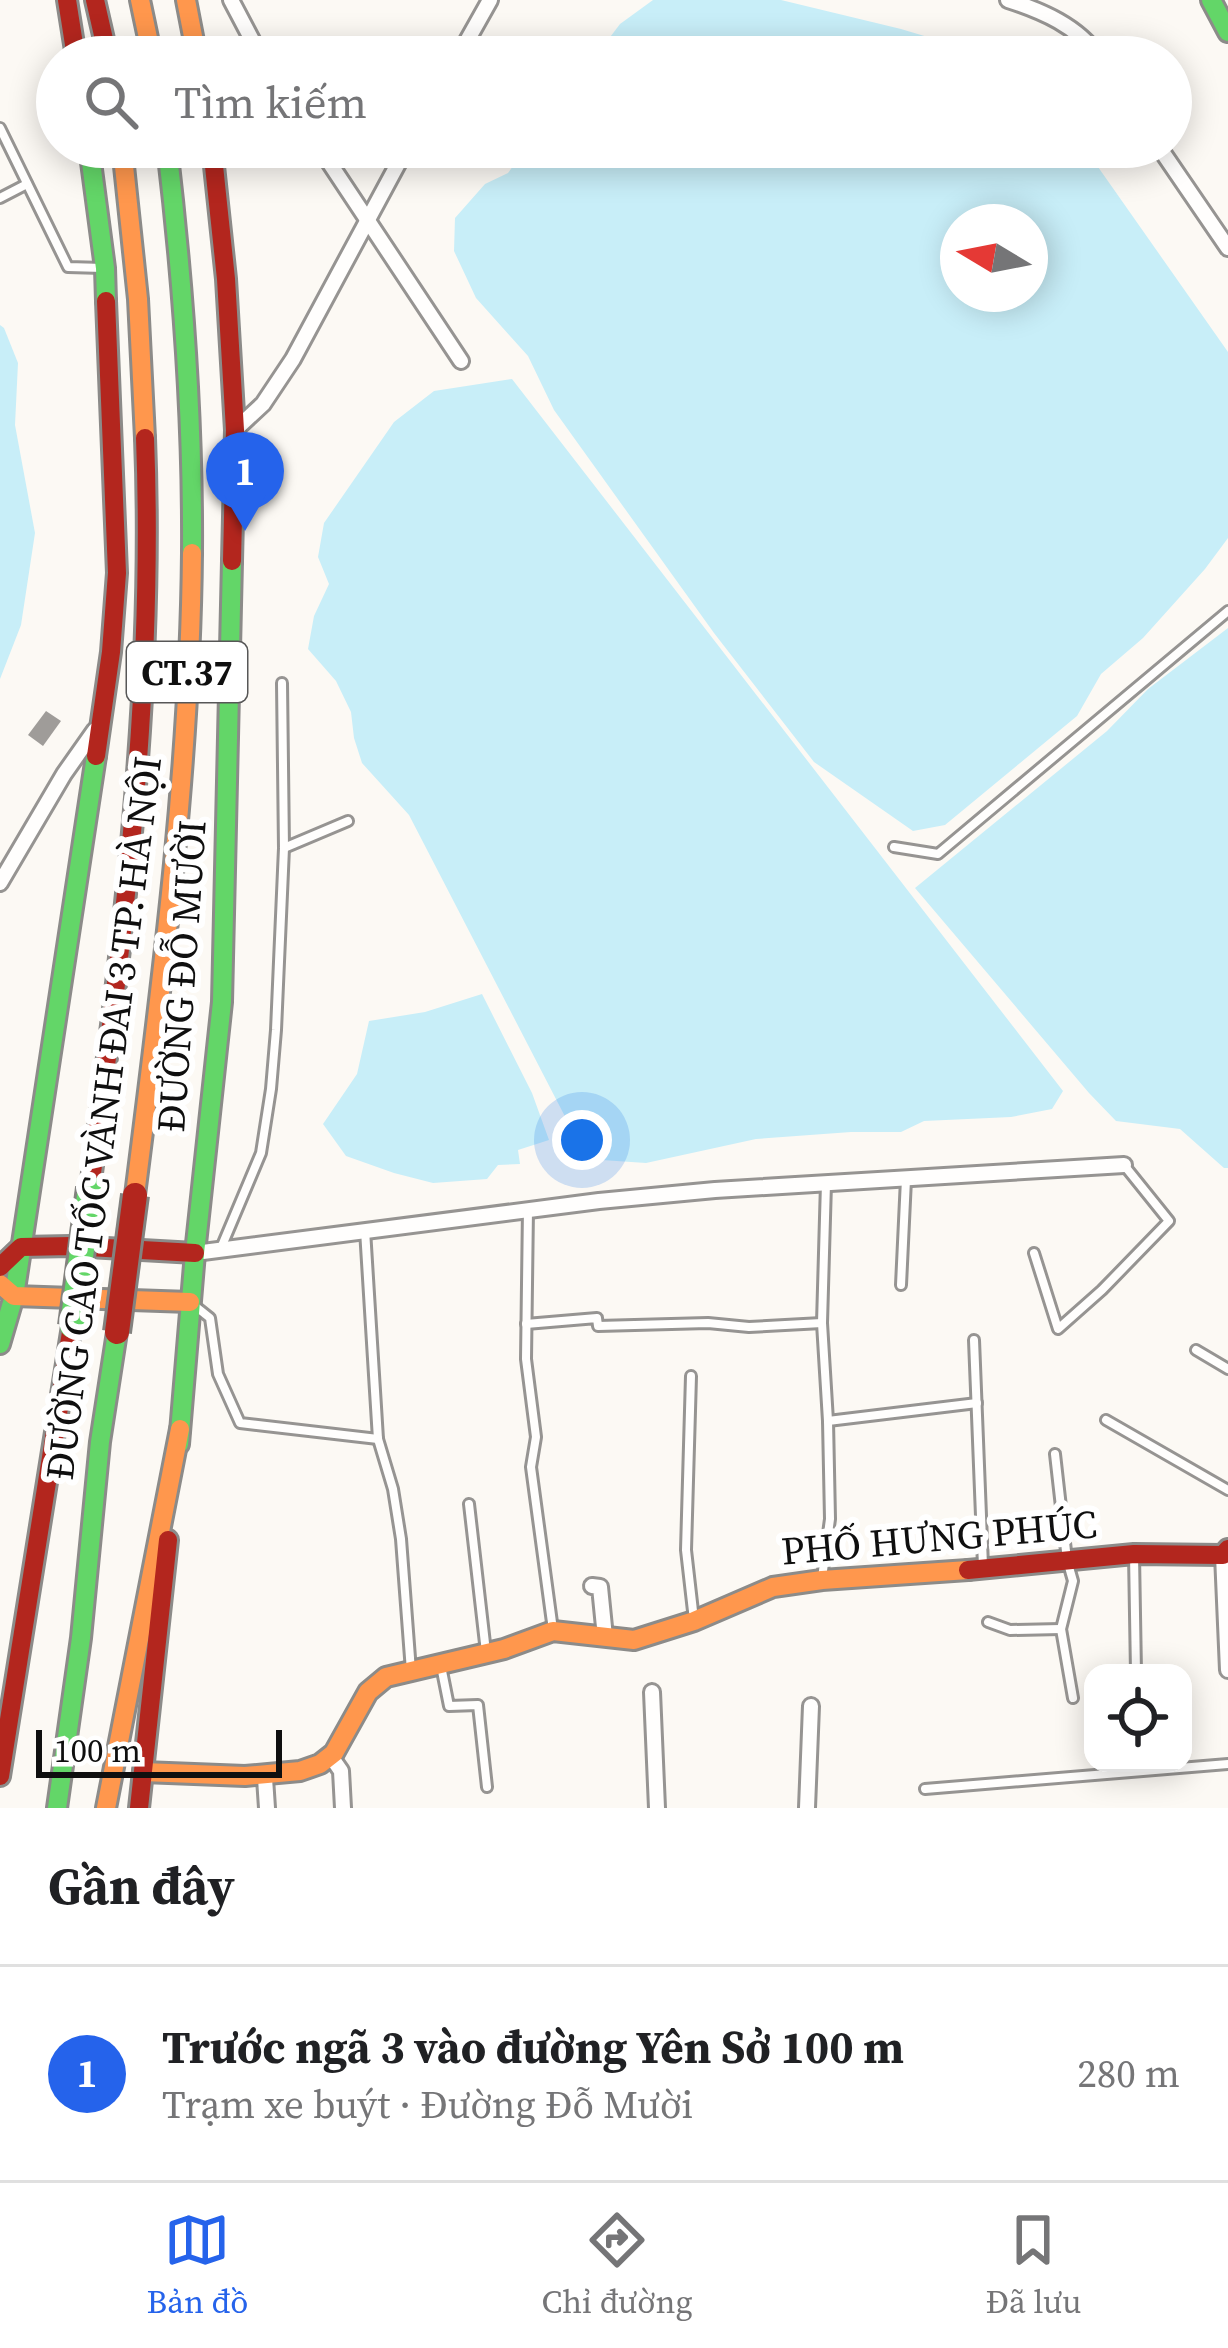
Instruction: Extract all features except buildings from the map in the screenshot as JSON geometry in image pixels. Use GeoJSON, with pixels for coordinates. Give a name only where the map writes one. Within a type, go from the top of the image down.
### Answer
{"type":"FeatureCollection","features":[{"type":"Feature","properties":{"kind":"main road"},"geometry":{"type":"LineString","coordinates":[[67,0],[73,36]]}},
{"type":"Feature","properties":{"kind":"main road"},"geometry":{"type":"LineString","coordinates":[[95,0],[103,36]]}},
{"type":"Feature","properties":{"kind":"main road"},"geometry":{"type":"LineString","coordinates":[[140,0],[148,36]]}},
{"type":"Feature","properties":{"kind":"main road"},"geometry":{"type":"LineString","coordinates":[[186,0],[193,36]]}},
{"type":"Feature","properties":{"kind":"main road"},"geometry":{"type":"LineString","coordinates":[[1211,0],[1228,32]]}},
{"type":"Feature","properties":{"kind":"main road"},"geometry":{"type":"LineString","coordinates":[[0,1344],[7,1290],[21,1246],[111,652],[117,573],[105,268],[92,168]]}},
{"type":"Feature","properties":{"kind":"main road","name":"ĐƯỜNG CAO TỐC VÀNH ĐAI 3 TP. HÀ NỘI"},"geometry":{"type":"LineString","coordinates":[[0,1776],[72,1326],[118,976],[140,756],[147,574],[144,374],[125,168]]}},
{"type":"Feature","properties":{"kind":"main road","name":"ĐƯỜNG CAO TỐC VÀNH ĐAI 3 TP. HÀ NỘI"},"geometry":{"type":"LineString","coordinates":[[57,1808],[162,981],[184,760],[191,575],[188,368],[170,168]]}},
{"type":"Feature","properties":{"kind":"main road","name":"ĐƯỜNG ĐỖ MƯỜI"},"geometry":{"type":"LineString","coordinates":[[139,1808],[190,1302],[208,1251],[223,1002],[235,430],[214,168]]}},
{"type":"Feature","properties":{"kind":"main road"},"geometry":{"type":"LineString","coordinates":[[0,1267],[21,1246],[208,1251]]}},
{"type":"Feature","properties":{"kind":"main road"},"geometry":{"type":"LineString","coordinates":[[7,1290],[190,1302]]}},
{"type":"Feature","properties":{"kind":"main road"},"geometry":{"type":"LineString","coordinates":[[106,1808],[180,1430]]}},
{"type":"Feature","properties":{"kind":"main road","name":"PHỐ HƯNG PHÚC"},"geometry":{"type":"LineString","coordinates":[[332,1758],[372,1685],[386,1677],[486,1654],[553,1631],[634,1640],[694,1621],[772,1587],[822,1580],[1134,1554],[1226,1552]]}},
{"type":"Feature","properties":{"kind":"main road"},"geometry":{"type":"LineString","coordinates":[[143,1772],[266,1778],[305,1770],[332,1758]]}},
{"type":"Feature","properties":{"kind":"street"},"geometry":{"type":"LineString","coordinates":[[232,0],[248,36]]}},
{"type":"Feature","properties":{"kind":"street"},"geometry":{"type":"LineString","coordinates":[[470,36],[490,0]]}},
{"type":"Feature","properties":{"kind":"street"},"geometry":{"type":"LineString","coordinates":[[1008,0],[1044,12],[1079,36]]}},
{"type":"Feature","properties":{"kind":"street"},"geometry":{"type":"LineString","coordinates":[[334,168],[461,362]]}},
{"type":"Feature","properties":{"kind":"street"},"geometry":{"type":"LineString","coordinates":[[235,430],[279,383],[396,168]]}},
{"type":"Feature","properties":{"kind":"street"},"geometry":{"type":"LineString","coordinates":[[1174,168],[1228,248]]}},
{"type":"Feature","properties":{"kind":"street"},"geometry":{"type":"LineString","coordinates":[[0,883],[101,722]]}},
{"type":"Feature","properties":{"kind":"street"},"geometry":{"type":"LineString","coordinates":[[208,1251],[528,1208],[715,1190],[1124,1165]]}},
{"type":"Feature","properties":{"kind":"street"},"geometry":{"type":"LineString","coordinates":[[1226,1552],[1228,1670]]}},
{"type":"Feature","properties":{"kind":"street"},"geometry":{"type":"LineString","coordinates":[[592,1586],[600,1587],[604,1636]]}},
{"type":"Feature","properties":{"kind":"street"},"geometry":{"type":"LineString","coordinates":[[652,1691],[657,1808]]}},
{"type":"Feature","properties":{"kind":"street"},"geometry":{"type":"LineString","coordinates":[[807,1808],[811,1706]]}},
{"type":"Feature","properties":{"kind":"street"},"geometry":{"type":"LineString","coordinates":[[332,1758],[341,1771],[343,1808]]}},
{"type":"Feature","properties":{"kind":"street"},"geometry":{"type":"LineString","coordinates":[[266,1778],[267,1808]]}},
{"type":"Feature","properties":{"kind":"lane"},"geometry":{"type":"LineString","coordinates":[[0,128],[68,267],[105,268]]}},
{"type":"Feature","properties":{"kind":"lane"},"geometry":{"type":"LineString","coordinates":[[0,198],[27,184]]}},
{"type":"Feature","properties":{"kind":"lane"},"geometry":{"type":"LineString","coordinates":[[895,847],[938,854],[1228,611]]}},
{"type":"Feature","properties":{"kind":"lane"},"geometry":{"type":"LineString","coordinates":[[208,1251],[261,1153],[268,1111],[277,1030],[284,848],[282,682]]}},
{"type":"Feature","properties":{"kind":"lane"},"geometry":{"type":"LineString","coordinates":[[284,848],[347,820]]}},
{"type":"Feature","properties":{"kind":"lane"},"geometry":{"type":"LineString","coordinates":[[1034,1253],[1058,1329],[1169,1221],[1124,1165]]}},
{"type":"Feature","properties":{"kind":"lane"},"geometry":{"type":"LineString","coordinates":[[901,1285],[906,1179]]}},
{"type":"Feature","properties":{"kind":"lane"},"geometry":{"type":"LineString","coordinates":[[822,1580],[830,1519],[822,1323],[826,1183]]}},
{"type":"Feature","properties":{"kind":"lane"},"geometry":{"type":"LineString","coordinates":[[528,1208],[526,1360],[536,1437],[531,1467],[553,1631]]}},
{"type":"Feature","properties":{"kind":"lane"},"geometry":{"type":"LineString","coordinates":[[365,1231],[378,1439],[401,1539],[411,1672]]}},
{"type":"Feature","properties":{"kind":"lane"},"geometry":{"type":"LineString","coordinates":[[190,1302],[210,1318],[218,1374],[240,1423],[378,1439]]}},
{"type":"Feature","properties":{"kind":"lane"},"geometry":{"type":"LineString","coordinates":[[526,1324],[597,1318],[598,1326],[822,1323]]}},
{"type":"Feature","properties":{"kind":"lane"},"geometry":{"type":"LineString","coordinates":[[974,1340],[983,1567]]}},
{"type":"Feature","properties":{"kind":"lane"},"geometry":{"type":"LineString","coordinates":[[1196,1350],[1228,1369]]}},
{"type":"Feature","properties":{"kind":"lane"},"geometry":{"type":"LineString","coordinates":[[691,1376],[686,1550],[694,1621]]}},
{"type":"Feature","properties":{"kind":"lane"},"geometry":{"type":"LineString","coordinates":[[828,1420],[977,1403]]}},
{"type":"Feature","properties":{"kind":"lane"},"geometry":{"type":"LineString","coordinates":[[1106,1420],[1228,1490]]}},
{"type":"Feature","properties":{"kind":"lane"},"geometry":{"type":"LineString","coordinates":[[1055,1454],[1073,1581],[1061,1629],[1073,1698]]}},
{"type":"Feature","properties":{"kind":"lane"},"geometry":{"type":"LineString","coordinates":[[469,1504],[486,1654]]}},
{"type":"Feature","properties":{"kind":"lane"},"geometry":{"type":"LineString","coordinates":[[1134,1554],[1136,1664]]}},
{"type":"Feature","properties":{"kind":"lane"},"geometry":{"type":"LineString","coordinates":[[988,1622],[1010,1630],[1061,1629]]}},
{"type":"Feature","properties":{"kind":"lane"},"geometry":{"type":"LineString","coordinates":[[440,1664],[448,1706],[478,1705],[487,1787]]}},
{"type":"Feature","properties":{"kind":"lane"},"geometry":{"type":"LineString","coordinates":[[1192,1765],[1228,1764]]}},
{"type":"Feature","properties":{"kind":"lane"},"geometry":{"type":"LineString","coordinates":[[925,1789],[1090,1772]]}},
{"type":"Feature","properties":{"kind":"water"},"geometry":{"type":"Polygon","coordinates":[[[653,0],[781,0],[924,36],[611,36],[653,0]]]}},
{"type":"Feature","properties":{"kind":"water"},"geometry":{"type":"Polygon","coordinates":[[[512,168],[1099,168],[1228,352],[1228,538],[1143,638],[1101,674],[1077,716],[945,825],[913,831],[814,762],[714,633],[554,410],[528,356],[476,298],[454,251],[455,218],[485,184],[512,168]]]}},
{"type":"Feature","properties":{"kind":"water"},"geometry":{"type":"Polygon","coordinates":[[[0,325],[18,363],[15,425],[35,533],[21,625],[0,679],[0,325]]]}},
{"type":"Feature","properties":{"kind":"water"},"geometry":{"type":"Polygon","coordinates":[[[512,379],[1063,1091],[1052,1109],[1011,1117],[924,1121],[901,1132],[756,1139],[646,1163],[587,1159],[409,815],[362,763],[351,712],[336,681],[308,649],[314,616],[329,584],[318,557],[324,523],[394,422],[434,391],[512,379]]]}},
{"type":"Feature","properties":{"kind":"water"},"geometry":{"type":"Polygon","coordinates":[[[1228,628],[1228,1168],[1224,1168],[1180,1129],[1116,1121],[915,888],[1107,731],[1148,689],[1228,628]]]}},
{"type":"Feature","properties":{"kind":"water"},"geometry":{"type":"Polygon","coordinates":[[[482,994],[532,1093],[549,1140],[518,1150],[520,1164],[498,1165],[487,1179],[433,1183],[346,1156],[323,1124],[357,1074],[369,1021],[425,1012],[482,994]]]}},
{"type":"Feature","properties":{"kind":"traffic: fast"},"geometry":{"type":"LineString","coordinates":[[1211,0],[1228,32]]}},
{"type":"Feature","properties":{"kind":"traffic: fast"},"geometry":{"type":"LineString","coordinates":[[92,168],[106,301]]}},
{"type":"Feature","properties":{"kind":"traffic: fast"},"geometry":{"type":"LineString","coordinates":[[169,168],[186,350],[192,553]]}},
{"type":"Feature","properties":{"kind":"traffic: fast"},"geometry":{"type":"LineString","coordinates":[[179,1444],[222,1002],[232,561]]}},
{"type":"Feature","properties":{"kind":"traffic: fast"},"geometry":{"type":"LineString","coordinates":[[0,1344],[14,1296],[96,756]]}},
{"type":"Feature","properties":{"kind":"traffic: fast"},"geometry":{"type":"LineString","coordinates":[[72,1326],[90,1188]]}},
{"type":"Feature","properties":{"kind":"traffic: fast"},"geometry":{"type":"LineString","coordinates":[[57,1808],[117,1332]]}},
{"type":"Feature","properties":{"kind":"traffic: slow"},"geometry":{"type":"LineString","coordinates":[[140,0],[148,36]]}},
{"type":"Feature","properties":{"kind":"traffic: slow"},"geometry":{"type":"LineString","coordinates":[[186,0],[193,36]]}},
{"type":"Feature","properties":{"kind":"traffic: slow"},"geometry":{"type":"LineString","coordinates":[[124,168],[138,299],[145,438]]}},
{"type":"Feature","properties":{"kind":"traffic: slow"},"geometry":{"type":"LineString","coordinates":[[135,1195],[180,795],[192,553]]}},
{"type":"Feature","properties":{"kind":"traffic: slow"},"geometry":{"type":"LineString","coordinates":[[0,1284],[14,1296],[190,1302]]}},
{"type":"Feature","properties":{"kind":"traffic: slow"},"geometry":{"type":"LineString","coordinates":[[106,1808],[180,1429]]}},
{"type":"Feature","properties":{"kind":"traffic: slow"},"geometry":{"type":"LineString","coordinates":[[143,1772],[245,1776],[300,1771],[334,1753],[368,1692],[386,1677],[504,1649],[553,1631],[634,1640],[694,1621],[773,1587],[968,1570]]}},
{"type":"Feature","properties":{"kind":"traffic: jam"},"geometry":{"type":"LineString","coordinates":[[67,0],[73,36]]}},
{"type":"Feature","properties":{"kind":"traffic: jam"},"geometry":{"type":"LineString","coordinates":[[95,0],[103,36]]}},
{"type":"Feature","properties":{"kind":"traffic: jam"},"geometry":{"type":"LineString","coordinates":[[214,168],[235,430],[232,561]]}},
{"type":"Feature","properties":{"kind":"traffic: jam"},"geometry":{"type":"LineString","coordinates":[[96,756],[117,573],[106,301]]}},
{"type":"Feature","properties":{"kind":"traffic: jam"},"geometry":{"type":"LineString","coordinates":[[90,1188],[125,908],[141,720],[145,438]]}},
{"type":"Feature","properties":{"kind":"traffic: jam"},"geometry":{"type":"LineString","coordinates":[[117,1332],[135,1195]]}},
{"type":"Feature","properties":{"kind":"traffic: jam"},"geometry":{"type":"LineString","coordinates":[[0,1267],[21,1247],[195,1253]]}},
{"type":"Feature","properties":{"kind":"traffic: jam"},"geometry":{"type":"LineString","coordinates":[[0,1776],[72,1326]]}},
{"type":"Feature","properties":{"kind":"traffic: jam"},"geometry":{"type":"LineString","coordinates":[[139,1808],[168,1540]]}},
{"type":"Feature","properties":{"kind":"traffic: jam"},"geometry":{"type":"LineString","coordinates":[[968,1570],[1134,1554],[1223,1555],[1228,1549]]}},
{"type":"Feature","properties":{"kind":"place","name":"Trước ngã 3 vào đường Yên Sở 100 m"},"geometry":{"type":"Point","coordinates":[245,531]}}]}
